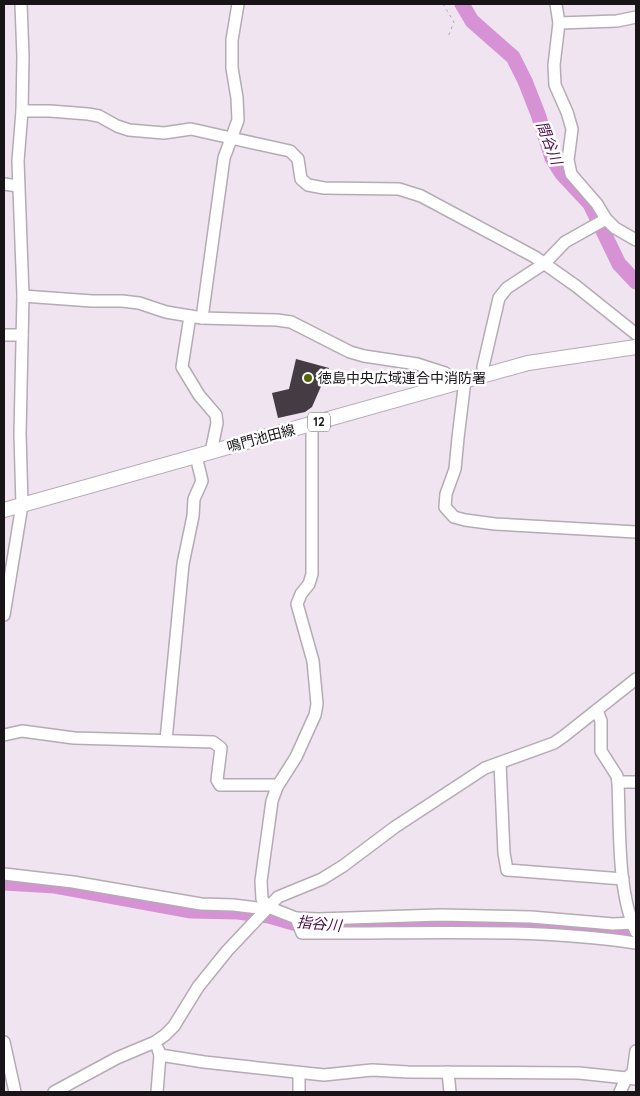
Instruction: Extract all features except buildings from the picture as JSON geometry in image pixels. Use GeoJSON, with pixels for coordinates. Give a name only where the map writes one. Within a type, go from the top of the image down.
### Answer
{"type":"FeatureCollection","features":[{"type":"Feature","properties":{"kind":"main road","name":"鳴門池田線"},"geometry":{"type":"LineString","coordinates":[[4,510],[528,362],[636,347]]}},
{"type":"Feature","properties":{"kind":"street"},"geometry":{"type":"LineString","coordinates":[[4,615],[22,505],[23,296],[18,186],[23,57],[21,4]]}},
{"type":"Feature","properties":{"kind":"street"},"geometry":{"type":"LineString","coordinates":[[202,318],[224,158],[238,120],[237,98],[232,68],[232,40],[238,4]]}},
{"type":"Feature","properties":{"kind":"street"},"geometry":{"type":"LineString","coordinates":[[556,4],[559,23],[554,65],[555,85],[572,129],[568,160],[571,174],[597,204],[602,221],[636,240]]}},
{"type":"Feature","properties":{"kind":"street"},"geometry":{"type":"LineString","coordinates":[[559,23],[617,21],[636,17]]}},
{"type":"Feature","properties":{"kind":"street"},"geometry":{"type":"LineString","coordinates":[[22,111],[50,111],[100,116],[117,126],[129,130],[164,132],[191,129],[290,151],[298,159],[301,179],[308,185],[324,188],[399,189],[421,196],[545,263],[636,334]]}},
{"type":"Feature","properties":{"kind":"street"},"geometry":{"type":"LineString","coordinates":[[4,184],[18,186]]}},
{"type":"Feature","properties":{"kind":"street"},"geometry":{"type":"LineString","coordinates":[[484,375],[483,367],[499,298],[507,288],[545,263],[565,242],[602,221]]}},
{"type":"Feature","properties":{"kind":"street"},"geometry":{"type":"LineString","coordinates":[[23,296],[92,301],[122,300],[139,303],[166,312],[202,318],[290,322],[350,352],[417,364],[446,373],[461,381],[456,469],[446,494],[445,507],[454,517],[495,524],[636,532]]}},
{"type":"Feature","properties":{"kind":"street"},"geometry":{"type":"LineString","coordinates":[[190,316],[182,366],[199,395],[216,415],[211,452]]}},
{"type":"Feature","properties":{"kind":"street"},"geometry":{"type":"LineString","coordinates":[[4,335],[22,335]]}},
{"type":"Feature","properties":{"kind":"street"},"geometry":{"type":"LineString","coordinates":[[263,911],[261,882],[272,801],[277,787],[296,757],[315,715],[317,704],[313,661],[297,604],[301,594],[309,584],[312,574],[312,424]]}},
{"type":"Feature","properties":{"kind":"street"},"geometry":{"type":"LineString","coordinates":[[166,740],[183,564],[193,516],[194,499],[202,481],[196,456]]}},
{"type":"Feature","properties":{"kind":"street"},"geometry":{"type":"LineString","coordinates":[[54,1092],[117,1058],[155,1042],[174,1026],[198,988],[227,951],[278,896],[322,879],[343,866],[395,827],[485,768],[554,743],[636,679]]}},
{"type":"Feature","properties":{"kind":"street"},"geometry":{"type":"LineString","coordinates":[[4,874],[73,882],[201,904],[232,905],[263,911],[298,922],[440,916],[530,917],[634,926],[623,879],[617,776],[601,750],[598,710]]}},
{"type":"Feature","properties":{"kind":"street"},"geometry":{"type":"LineString","coordinates":[[4,735],[22,731],[74,738],[213,742],[220,748],[217,780],[220,785],[274,785],[277,787]]}},
{"type":"Feature","properties":{"kind":"street"},"geometry":{"type":"LineString","coordinates":[[500,763],[504,853],[507,870],[623,879]]}},
{"type":"Feature","properties":{"kind":"street"},"geometry":{"type":"LineString","coordinates":[[618,782],[636,782]]}},
{"type":"Feature","properties":{"kind":"street"},"geometry":{"type":"LineString","coordinates":[[440,916],[441,931]]}},
{"type":"Feature","properties":{"kind":"street"},"geometry":{"type":"LineString","coordinates":[[298,922],[302,933],[495,932],[636,943]]}},
{"type":"Feature","properties":{"kind":"street"},"geometry":{"type":"LineString","coordinates":[[4,1042],[15,1092]]}},
{"type":"Feature","properties":{"kind":"street"},"geometry":{"type":"LineString","coordinates":[[155,1042],[160,1055],[157,1092]]}},
{"type":"Feature","properties":{"kind":"street"},"geometry":{"type":"LineString","coordinates":[[620,1092],[631,1079],[636,1051]]}},
{"type":"Feature","properties":{"kind":"street"},"geometry":{"type":"LineString","coordinates":[[160,1055],[324,1075],[372,1070],[578,1072],[631,1079]]}},
{"type":"Feature","properties":{"kind":"street"},"geometry":{"type":"LineString","coordinates":[[448,1072],[450,1092]]}},
{"type":"Feature","properties":{"kind":"street"},"geometry":{"type":"LineString","coordinates":[[299,1073],[299,1092]]}},
{"type":"Feature","properties":{"kind":"path"},"geometry":{"type":"LineString","coordinates":[[443,4],[454,22],[448,37]]}},
{"type":"Feature","properties":{"kind":"waterway","name":"間谷川"},"geometry":{"type":"LineString","coordinates":[[462,4],[472,21],[513,57],[538,114],[552,158],[562,174],[590,204],[619,264],[636,282]]}},
{"type":"Feature","properties":{"kind":"waterway","name":"指谷川"},"geometry":{"type":"LineString","coordinates":[[4,883],[55,886],[191,911],[238,912],[269,916],[293,923],[320,927],[477,926],[546,928],[636,935]]}},
{"type":"Feature","properties":{"kind":"place","name":"徳島中央広域連合中消防署"},"geometry":{"type":"Point","coordinates":[308,378]}}]}
